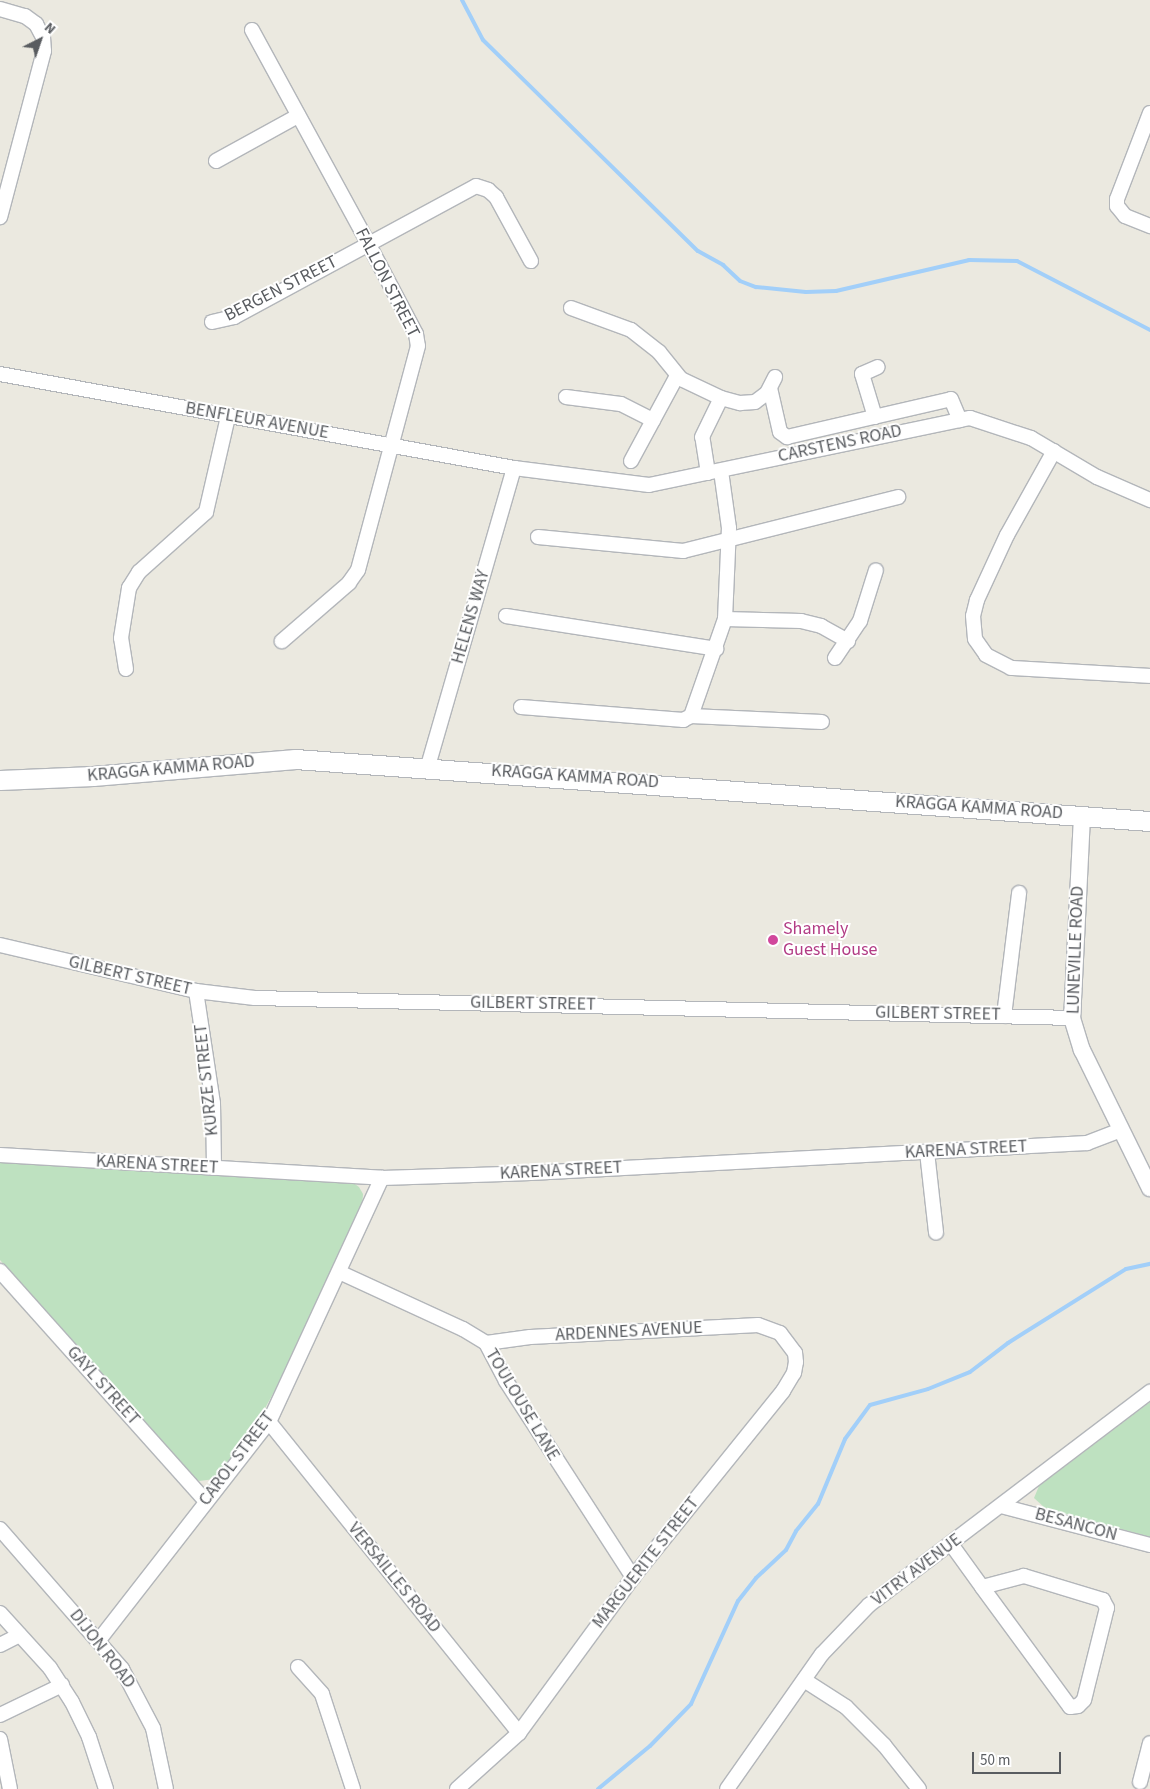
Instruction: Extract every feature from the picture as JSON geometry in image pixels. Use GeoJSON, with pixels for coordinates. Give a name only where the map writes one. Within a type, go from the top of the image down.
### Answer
{"type":"FeatureCollection","features":[{"type":"Feature","properties":{"kind":"main road","name":"KRAGGA KAMMA ROAD"},"geometry":{"type":"LineString","coordinates":[[0,780],[92,776],[261,760],[428,766],[1150,821]]}},
{"type":"Feature","properties":{"kind":"street"},"geometry":{"type":"LineString","coordinates":[[0,9],[25,16],[36,24],[43,37],[44,51],[0,217]]}},
{"type":"Feature","properties":{"kind":"street","name":"FALLON STREET"},"geometry":{"type":"LineString","coordinates":[[252,30],[418,340],[354,577],[282,641]]}},
{"type":"Feature","properties":{"kind":"street"},"geometry":{"type":"LineString","coordinates":[[1150,113],[1117,199],[1117,206],[1125,216],[1150,226]]}},
{"type":"Feature","properties":{"kind":"street"},"geometry":{"type":"LineString","coordinates":[[216,161],[298,116]]}},
{"type":"Feature","properties":{"kind":"street","name":"BERGEN STREET"},"geometry":{"type":"LineString","coordinates":[[212,322],[234,317],[470,188],[480,187],[496,197],[531,261]]}},
{"type":"Feature","properties":{"kind":"street"},"geometry":{"type":"LineString","coordinates":[[571,308],[631,330],[659,352],[677,376],[721,398],[751,403],[764,397],[773,383],[780,432],[787,436],[951,399],[960,420]]}},
{"type":"Feature","properties":{"kind":"street"},"geometry":{"type":"LineString","coordinates":[[875,417],[862,374],[878,367]]}},
{"type":"Feature","properties":{"kind":"street","name":"BENFLEUR AVENUE"},"geometry":{"type":"LineString","coordinates":[[0,374],[514,468]]}},
{"type":"Feature","properties":{"kind":"street"},"geometry":{"type":"LineString","coordinates":[[631,461],[677,376]]}},
{"type":"Feature","properties":{"kind":"street"},"geometry":{"type":"LineString","coordinates":[[566,398],[621,404],[653,420]]}},
{"type":"Feature","properties":{"kind":"street"},"geometry":{"type":"LineString","coordinates":[[691,716],[725,619],[728,538],[714,472],[702,437],[721,398]]}},
{"type":"Feature","properties":{"kind":"street"},"geometry":{"type":"LineString","coordinates":[[126,669],[121,638],[129,588],[139,572],[206,512],[228,417]]}},
{"type":"Feature","properties":{"kind":"street","name":"CARSTENS ROAD"},"geometry":{"type":"LineString","coordinates":[[514,468],[649,485],[960,420],[984,420],[1031,438],[1105,481],[1150,500]]}},
{"type":"Feature","properties":{"kind":"street"},"geometry":{"type":"LineString","coordinates":[[1054,451],[1007,535],[977,600],[973,616],[975,639],[986,655],[1011,668],[1150,676]]}},
{"type":"Feature","properties":{"kind":"street","name":"HELENS WAY"},"geometry":{"type":"LineString","coordinates":[[428,766],[514,468]]}},
{"type":"Feature","properties":{"kind":"street"},"geometry":{"type":"LineString","coordinates":[[538,537],[683,551],[728,538],[898,497]]}},
{"type":"Feature","properties":{"kind":"street"},"geometry":{"type":"LineString","coordinates":[[835,658],[848,641],[865,610],[876,570]]}},
{"type":"Feature","properties":{"kind":"street"},"geometry":{"type":"LineString","coordinates":[[506,616],[716,649]]}},
{"type":"Feature","properties":{"kind":"street"},"geometry":{"type":"LineString","coordinates":[[725,619],[801,621],[821,626],[848,641]]}},
{"type":"Feature","properties":{"kind":"street"},"geometry":{"type":"LineString","coordinates":[[522,707],[683,720],[691,716],[822,722]]}},
{"type":"Feature","properties":{"kind":"street","name":"LUNEVILLE ROAD"},"geometry":{"type":"LineString","coordinates":[[1082,816],[1072,1018],[1082,1050],[1150,1188]]}},
{"type":"Feature","properties":{"kind":"street"},"geometry":{"type":"LineString","coordinates":[[1004,1016],[1019,893]]}},
{"type":"Feature","properties":{"kind":"street","name":"GILBERT STREET"},"geometry":{"type":"LineString","coordinates":[[0,945],[196,991],[255,998],[1072,1018]]}},
{"type":"Feature","properties":{"kind":"street","name":"KURZE STREET"},"geometry":{"type":"LineString","coordinates":[[196,991],[213,1103],[214,1168]]}},
{"type":"Feature","properties":{"kind":"street","name":"KARENA STREET"},"geometry":{"type":"LineString","coordinates":[[0,1155],[382,1178],[1087,1143],[1121,1130]]}},
{"type":"Feature","properties":{"kind":"street"},"geometry":{"type":"LineString","coordinates":[[927,1152],[936,1232]]}},
{"type":"Feature","properties":{"kind":"street","name":"CAROL STREET"},"geometry":{"type":"LineString","coordinates":[[99,1640],[269,1422],[382,1178]]}},
{"type":"Feature","properties":{"kind":"street","name":"GAYL STREET"},"geometry":{"type":"LineString","coordinates":[[0,1271],[206,1502]]}},
{"type":"Feature","properties":{"kind":"street","name":"TOULOUSE LANE"},"geometry":{"type":"LineString","coordinates":[[339,1272],[463,1329],[486,1344],[506,1381],[633,1577]]}},
{"type":"Feature","properties":{"kind":"street","name":"ARDENNES AVENUE"},"geometry":{"type":"LineString","coordinates":[[486,1344],[530,1337],[758,1325],[773,1328]]}},
{"type":"Feature","properties":{"kind":"street","name":"MARGUERITE STREET"},"geometry":{"type":"LineString","coordinates":[[457,1789],[519,1733],[633,1577],[790,1381],[794,1373],[795,1353],[790,1343],[773,1328]]}},
{"type":"Feature","properties":{"kind":"street","name":"VITRY AVENUE"},"geometry":{"type":"LineString","coordinates":[[727,1789],[837,1636],[869,1605],[1150,1392]]}},
{"type":"Feature","properties":{"kind":"street","name":"VERSAILLES ROAD"},"geometry":{"type":"LineString","coordinates":[[269,1422],[519,1733]]}},
{"type":"Feature","properties":{"kind":"street","name":"BESANCON"},"geometry":{"type":"LineString","coordinates":[[1001,1506],[1150,1545]]}},
{"type":"Feature","properties":{"kind":"street","name":"DIJON ROAD"},"geometry":{"type":"LineString","coordinates":[[0,1529],[99,1640],[122,1669],[153,1728],[166,1789]]}},
{"type":"Feature","properties":{"kind":"street"},"geometry":{"type":"LineString","coordinates":[[951,1544],[982,1587],[1070,1706],[1081,1704],[1107,1608],[1103,1600],[1028,1577],[982,1587]]}},
{"type":"Feature","properties":{"kind":"street"},"geometry":{"type":"LineString","coordinates":[[0,1613],[62,1685],[90,1737],[106,1789]]}},
{"type":"Feature","properties":{"kind":"street"},"geometry":{"type":"LineString","coordinates":[[0,1645],[20,1635]]}},
{"type":"Feature","properties":{"kind":"street"},"geometry":{"type":"LineString","coordinates":[[298,1667],[322,1694],[353,1789]]}},
{"type":"Feature","properties":{"kind":"street"},"geometry":{"type":"LineString","coordinates":[[804,1680],[846,1707],[884,1745],[919,1789]]}},
{"type":"Feature","properties":{"kind":"street"},"geometry":{"type":"LineString","coordinates":[[0,1715],[62,1685]]}},
{"type":"Feature","properties":{"kind":"street"},"geometry":{"type":"LineString","coordinates":[[0,1739],[10,1789]]}},
{"type":"Feature","properties":{"kind":"street"},"geometry":{"type":"LineString","coordinates":[[1140,1782],[1150,1743]]}},
{"type":"Feature","properties":{"kind":"green space"},"geometry":{"type":"Polygon","coordinates":[[[0,1162],[352,1182],[359,1187],[363,1194],[362,1208],[279,1383],[259,1419],[215,1479],[199,1481],[189,1474],[0,1260],[0,1162]]]}},
{"type":"Feature","properties":{"kind":"green space"},"geometry":{"type":"Polygon","coordinates":[[[1150,1402],[1150,1537],[1045,1508],[1034,1498],[1039,1486],[1150,1402]]]}},
{"type":"Feature","properties":{"kind":"waterway"},"geometry":{"type":"LineString","coordinates":[[462,0],[483,40],[698,251],[723,265],[740,281],[756,287],[806,292],[836,291],[969,260],[1017,261],[1150,330]]}},
{"type":"Feature","properties":{"kind":"waterway"},"geometry":{"type":"LineString","coordinates":[[598,1789],[650,1746],[691,1704],[738,1601],[756,1578],[786,1550],[796,1531],[818,1504],[845,1439],[870,1405],[928,1389],[970,1372],[1008,1343],[1126,1269],[1150,1264]]}},
{"type":"Feature","properties":{"kind":"place","name":"Shamely Guest House"},"geometry":{"type":"Point","coordinates":[773,940]}}]}
